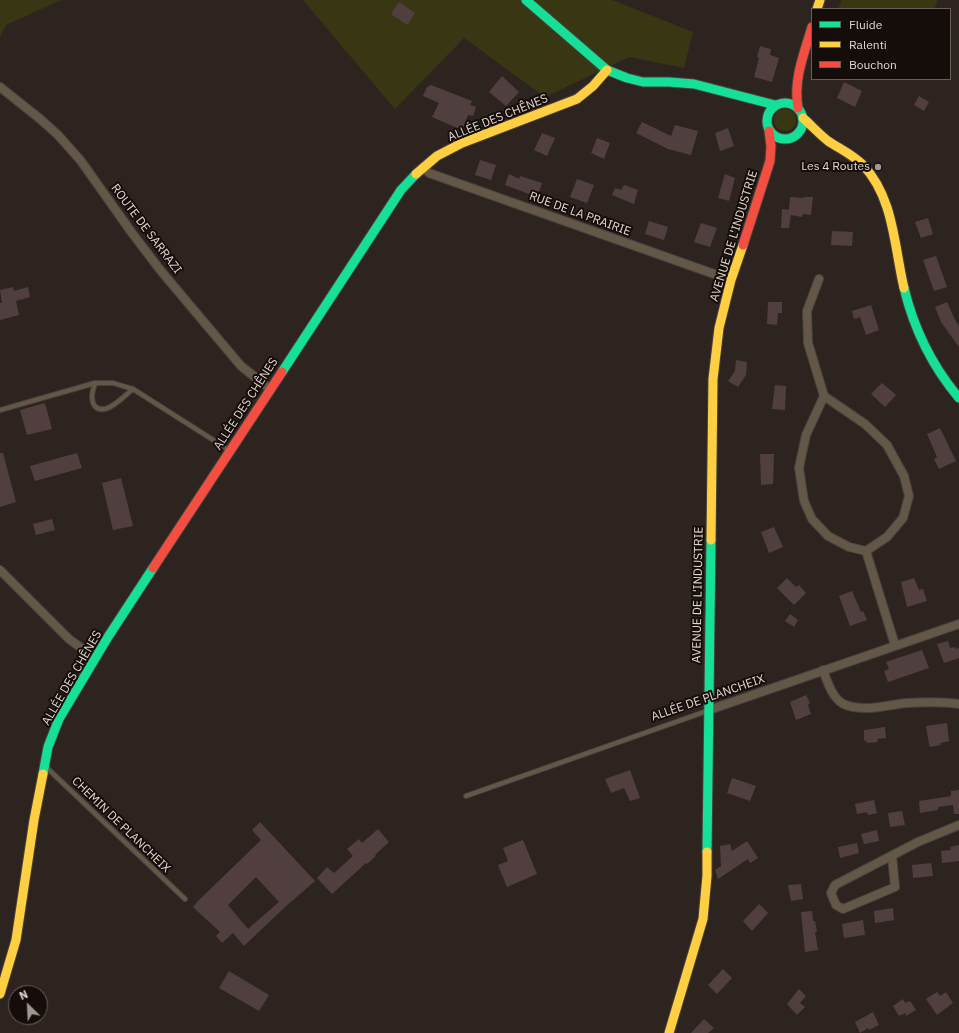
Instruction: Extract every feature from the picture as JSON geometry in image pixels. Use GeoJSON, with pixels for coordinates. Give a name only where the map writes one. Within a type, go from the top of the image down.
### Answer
{"type":"FeatureCollection","features":[{"type":"Feature","properties":{"kind":"street"},"geometry":{"type":"LineString","coordinates":[[526,0],[607,70],[627,78],[643,82],[694,84],[777,104],[790,103],[798,108]]}},
{"type":"Feature","properties":{"kind":"street"},"geometry":{"type":"LineString","coordinates":[[811,30],[799,71],[796,90],[798,108],[803,118],[827,140],[845,150],[858,160],[877,184],[888,209],[906,293],[920,337],[939,373],[959,398]]}},
{"type":"Feature","properties":{"kind":"street","name":"ALLÉE DES CHÊNES"},"geometry":{"type":"LineString","coordinates":[[0,994],[16,940],[44,765],[48,747],[59,719],[95,658],[270,389],[401,190],[412,177],[437,156],[462,143],[577,99],[589,91],[607,70]]}},
{"type":"Feature","properties":{"kind":"street"},"geometry":{"type":"LineString","coordinates":[[766,119],[770,109],[785,98],[799,71]]}},
{"type":"Feature","properties":{"kind":"street","name":"ROUTE DE SARRAZI"},"geometry":{"type":"LineString","coordinates":[[0,87],[58,135],[81,161],[132,233],[162,271],[241,366],[270,389]]}},
{"type":"Feature","properties":{"kind":"street"},"geometry":{"type":"LineString","coordinates":[[744,96],[757,105],[766,119],[769,131],[778,138],[792,138],[801,135],[827,140]]}},
{"type":"Feature","properties":{"kind":"street"},"geometry":{"type":"LineString","coordinates":[[792,138],[802,128],[803,118]]}},
{"type":"Feature","properties":{"kind":"street","name":"AVENUE DE L'INDUSTRIE"},"geometry":{"type":"LineString","coordinates":[[769,131],[771,146],[770,161]]}},
{"type":"Feature","properties":{"kind":"street","name":"AVENUE DE L'INDUSTRIE"},"geometry":{"type":"LineString","coordinates":[[669,1033],[703,919],[707,876],[713,379],[719,328],[730,280],[770,161],[778,148],[792,138]]}},
{"type":"Feature","properties":{"kind":"street","name":"RUE DE LA PRAIRIE"},"geometry":{"type":"LineString","coordinates":[[423,167],[429,173],[730,280]]}},
{"type":"Feature","properties":{"kind":"street"},"geometry":{"type":"LineString","coordinates":[[819,279],[807,311],[808,343],[824,396],[865,424],[887,445],[904,476],[909,496],[903,518],[887,536],[866,551],[849,547],[828,536],[812,519],[804,501],[799,468],[806,435],[824,396]]}},
{"type":"Feature","properties":{"kind":"street"},"geometry":{"type":"LineString","coordinates":[[866,551],[896,645]]}},
{"type":"Feature","properties":{"kind":"street"},"geometry":{"type":"LineString","coordinates":[[0,570],[69,639],[95,658]]}},
{"type":"Feature","properties":{"kind":"street","name":"ALLÉE DE PLANCHEIX"},"geometry":{"type":"LineString","coordinates":[[709,710],[959,624]]}},
{"type":"Feature","properties":{"kind":"street"},"geometry":{"type":"LineString","coordinates":[[823,670],[832,693],[844,705],[869,708],[907,703],[959,704]]}},
{"type":"Feature","properties":{"kind":"street"},"geometry":{"type":"LineString","coordinates":[[892,856],[895,887],[844,909],[836,905],[831,893],[835,885],[918,842],[959,825]]}},
{"type":"Feature","properties":{"kind":"lane"},"geometry":{"type":"LineString","coordinates":[[0,410],[95,384],[113,382],[133,389],[230,451]]}},
{"type":"Feature","properties":{"kind":"lane"},"geometry":{"type":"LineString","coordinates":[[95,384],[92,394],[93,404],[98,409],[103,410],[114,405],[133,389]]}},
{"type":"Feature","properties":{"kind":"lane","name":"ALLÉE DE PLANCHEIX"},"geometry":{"type":"LineString","coordinates":[[466,796],[709,710]]}},
{"type":"Feature","properties":{"kind":"lane","name":"CHEMIN DE PLANCHEIX"},"geometry":{"type":"LineString","coordinates":[[44,765],[185,899]]}},
{"type":"Feature","properties":{"kind":"shaded area"},"geometry":{"type":"Polygon","coordinates":[[[0,0],[61,0],[6,25],[0,37],[0,0]]]}},
{"type":"Feature","properties":{"kind":"shaded area"},"geometry":{"type":"Polygon","coordinates":[[[303,0],[612,0],[693,32],[684,68],[629,57],[545,97],[464,38],[395,109],[303,0]]]}},
{"type":"Feature","properties":{"kind":"shaded area"},"geometry":{"type":"Polygon","coordinates":[[[842,0],[938,0],[934,8],[838,8],[842,0]]]}},
{"type":"Feature","properties":{"kind":"shaded area"},"geometry":{"type":"Polygon","coordinates":[[[785,109],[793,112],[796,120],[793,128],[785,131],[777,128],[774,120],[777,112],[785,109]]]}},
{"type":"Feature","properties":{"kind":"building"},"geometry":{"type":"Polygon","coordinates":[[[399,2],[415,13],[407,25],[391,14],[399,2]]]}},
{"type":"Feature","properties":{"kind":"building"},"geometry":{"type":"Polygon","coordinates":[[[760,46],[771,49],[770,55],[779,58],[772,82],[754,77],[759,58],[757,57],[760,46]]]}},
{"type":"Feature","properties":{"kind":"building"},"geometry":{"type":"Polygon","coordinates":[[[502,76],[519,92],[506,106],[489,92],[502,76]]]}},
{"type":"Feature","properties":{"kind":"building"},"geometry":{"type":"Polygon","coordinates":[[[844,82],[862,91],[855,107],[837,98],[844,82]]]}},
{"type":"Feature","properties":{"kind":"building"},"geometry":{"type":"Polygon","coordinates":[[[431,85],[472,101],[470,105],[476,107],[473,116],[468,115],[462,130],[432,117],[439,103],[423,96],[427,87],[431,85]]]}},
{"type":"Feature","properties":{"kind":"building"},"geometry":{"type":"Polygon","coordinates":[[[919,96],[929,102],[924,111],[914,105],[919,96]]]}},
{"type":"Feature","properties":{"kind":"building"},"geometry":{"type":"Polygon","coordinates":[[[642,122],[671,136],[675,125],[698,131],[691,155],[668,149],[636,133],[642,122]]]}},
{"type":"Feature","properties":{"kind":"building"},"geometry":{"type":"Polygon","coordinates":[[[728,128],[734,146],[720,151],[715,133],[728,128]]]}},
{"type":"Feature","properties":{"kind":"building"},"geometry":{"type":"Polygon","coordinates":[[[542,133],[555,138],[547,156],[534,150],[542,133]]]}},
{"type":"Feature","properties":{"kind":"building"},"geometry":{"type":"Polygon","coordinates":[[[597,138],[610,143],[604,159],[591,153],[597,138]]]}},
{"type":"Feature","properties":{"kind":"building"},"geometry":{"type":"Polygon","coordinates":[[[480,160],[496,165],[491,180],[475,175],[480,160]]]}},
{"type":"Feature","properties":{"kind":"building"},"geometry":{"type":"Polygon","coordinates":[[[509,174],[519,179],[520,176],[542,183],[537,197],[505,185],[509,174]]]}},
{"type":"Feature","properties":{"kind":"building"},"geometry":{"type":"Polygon","coordinates":[[[725,174],[735,178],[729,201],[718,198],[725,174]]]}},
{"type":"Feature","properties":{"kind":"building"},"geometry":{"type":"Polygon","coordinates":[[[577,179],[594,185],[587,203],[570,197],[577,179]]]}},
{"type":"Feature","properties":{"kind":"building"},"geometry":{"type":"Polygon","coordinates":[[[624,185],[638,190],[634,204],[612,195],[615,188],[621,190],[624,185]]]}},
{"type":"Feature","properties":{"kind":"building"},"geometry":{"type":"Polygon","coordinates":[[[790,197],[813,197],[811,215],[803,214],[802,217],[791,215],[789,228],[781,228],[782,209],[789,210],[790,197]]]}},
{"type":"Feature","properties":{"kind":"building"},"geometry":{"type":"Polygon","coordinates":[[[928,218],[933,234],[921,238],[915,222],[928,218]]]}},
{"type":"Feature","properties":{"kind":"building"},"geometry":{"type":"Polygon","coordinates":[[[649,221],[668,227],[664,240],[645,234],[649,221]]]}},
{"type":"Feature","properties":{"kind":"building"},"geometry":{"type":"Polygon","coordinates":[[[701,223],[717,228],[710,247],[694,242],[701,223]]]}},
{"type":"Feature","properties":{"kind":"building"},"geometry":{"type":"Polygon","coordinates":[[[832,231],[853,232],[852,246],[831,245],[832,231]]]}},
{"type":"Feature","properties":{"kind":"building"},"geometry":{"type":"Polygon","coordinates":[[[936,256],[947,287],[934,291],[923,260],[936,256]]]}},
{"type":"Feature","properties":{"kind":"building"},"geometry":{"type":"Polygon","coordinates":[[[13,287],[14,291],[28,287],[30,297],[16,301],[19,315],[0,320],[0,303],[2,303],[0,290],[13,287]]]}},
{"type":"Feature","properties":{"kind":"building"},"geometry":{"type":"Polygon","coordinates":[[[768,302],[782,302],[782,313],[778,313],[777,325],[767,324],[768,302]]]}},
{"type":"Feature","properties":{"kind":"building"},"geometry":{"type":"Polygon","coordinates":[[[947,302],[959,326],[959,347],[941,322],[935,307],[947,302]]]}},
{"type":"Feature","properties":{"kind":"building"},"geometry":{"type":"Polygon","coordinates":[[[871,305],[879,330],[866,335],[860,317],[854,319],[852,311],[871,305]]]}},
{"type":"Feature","properties":{"kind":"building"},"geometry":{"type":"Polygon","coordinates":[[[736,360],[747,362],[746,375],[738,387],[728,381],[735,371],[736,360]]]}},
{"type":"Feature","properties":{"kind":"building"},"geometry":{"type":"Polygon","coordinates":[[[882,383],[896,395],[885,407],[871,394],[882,383]]]}},
{"type":"Feature","properties":{"kind":"building"},"geometry":{"type":"Polygon","coordinates":[[[775,385],[786,386],[785,410],[772,409],[775,385]]]}},
{"type":"Feature","properties":{"kind":"building"},"geometry":{"type":"Polygon","coordinates":[[[45,403],[52,429],[27,435],[20,410],[45,403]]]}},
{"type":"Feature","properties":{"kind":"building"},"geometry":{"type":"Polygon","coordinates":[[[940,428],[956,461],[939,469],[934,459],[937,457],[927,434],[940,428]]]}},
{"type":"Feature","properties":{"kind":"building"},"geometry":{"type":"Polygon","coordinates":[[[0,453],[3,453],[16,502],[0,507],[0,453]]]}},
{"type":"Feature","properties":{"kind":"building"},"geometry":{"type":"Polygon","coordinates":[[[77,453],[82,468],[35,481],[30,466],[77,453]]]}},
{"type":"Feature","properties":{"kind":"building"},"geometry":{"type":"Polygon","coordinates":[[[760,454],[774,454],[773,484],[761,485],[760,454]]]}},
{"type":"Feature","properties":{"kind":"building"},"geometry":{"type":"Polygon","coordinates":[[[121,478],[133,526],[113,530],[102,483],[121,478]]]}},
{"type":"Feature","properties":{"kind":"building"},"geometry":{"type":"Polygon","coordinates":[[[52,519],[55,530],[36,535],[33,524],[52,519]]]}},
{"type":"Feature","properties":{"kind":"building"},"geometry":{"type":"Polygon","coordinates":[[[774,527],[783,547],[769,553],[761,532],[774,527]]]}},
{"type":"Feature","properties":{"kind":"building"},"geometry":{"type":"Polygon","coordinates":[[[787,578],[796,587],[799,585],[806,593],[794,605],[777,588],[787,578]]]}},
{"type":"Feature","properties":{"kind":"building"},"geometry":{"type":"Polygon","coordinates":[[[914,578],[919,590],[923,589],[927,601],[907,607],[901,582],[914,578]]]}},
{"type":"Feature","properties":{"kind":"building"},"geometry":{"type":"Polygon","coordinates":[[[852,591],[861,612],[863,611],[867,620],[850,626],[839,596],[852,591]]]}},
{"type":"Feature","properties":{"kind":"building"},"geometry":{"type":"Polygon","coordinates":[[[790,614],[798,620],[794,627],[785,621],[790,614]]]}},
{"type":"Feature","properties":{"kind":"building"},"geometry":{"type":"Polygon","coordinates":[[[948,641],[950,648],[959,648],[959,658],[944,663],[937,644],[948,641]]]}},
{"type":"Feature","properties":{"kind":"building"},"geometry":{"type":"Polygon","coordinates":[[[922,650],[929,668],[888,682],[884,671],[889,669],[886,662],[922,650]]]}},
{"type":"Feature","properties":{"kind":"building"},"geometry":{"type":"Polygon","coordinates":[[[806,695],[810,703],[808,705],[811,714],[796,720],[790,702],[806,695]]]}},
{"type":"Feature","properties":{"kind":"building"},"geometry":{"type":"Polygon","coordinates":[[[947,723],[949,741],[940,743],[941,745],[930,747],[926,726],[947,723]]]}},
{"type":"Feature","properties":{"kind":"building"},"geometry":{"type":"Polygon","coordinates":[[[885,727],[886,738],[877,739],[878,742],[868,743],[864,740],[864,730],[885,727]]]}},
{"type":"Feature","properties":{"kind":"building"},"geometry":{"type":"Polygon","coordinates":[[[630,770],[640,798],[630,801],[624,788],[611,793],[605,779],[630,770]]]}},
{"type":"Feature","properties":{"kind":"building"},"geometry":{"type":"Polygon","coordinates":[[[732,778],[756,786],[750,801],[727,793],[732,778]]]}},
{"type":"Feature","properties":{"kind":"building"},"geometry":{"type":"Polygon","coordinates":[[[959,790],[959,814],[954,814],[953,805],[938,807],[938,810],[920,813],[919,801],[951,796],[951,791],[959,790]]]}},
{"type":"Feature","properties":{"kind":"building"},"geometry":{"type":"Polygon","coordinates":[[[874,800],[877,813],[868,815],[867,812],[857,814],[855,804],[874,800]]]}},
{"type":"Feature","properties":{"kind":"building"},"geometry":{"type":"Polygon","coordinates":[[[902,811],[905,825],[890,827],[888,813],[902,811]]]}},
{"type":"Feature","properties":{"kind":"building"},"geometry":{"type":"Polygon","coordinates":[[[260,822],[315,881],[244,946],[233,933],[222,943],[216,936],[220,932],[193,907],[261,840],[252,830],[260,822]],[[256,877],[228,905],[248,929],[279,902],[256,877]]]}},
{"type":"Feature","properties":{"kind":"building"},"geometry":{"type":"Polygon","coordinates":[[[378,829],[389,842],[375,855],[376,856],[367,864],[366,863],[332,894],[317,878],[327,867],[334,873],[353,856],[347,849],[359,839],[362,843],[378,829]]]}},
{"type":"Feature","properties":{"kind":"building"},"geometry":{"type":"Polygon","coordinates":[[[877,830],[879,841],[864,844],[861,834],[877,830]]]}},
{"type":"Feature","properties":{"kind":"building"},"geometry":{"type":"Polygon","coordinates":[[[523,840],[537,874],[507,887],[498,865],[508,861],[503,848],[523,840]]]}},
{"type":"Feature","properties":{"kind":"building"},"geometry":{"type":"Polygon","coordinates":[[[747,841],[758,858],[750,863],[748,859],[718,879],[715,870],[721,866],[720,846],[730,844],[732,851],[747,841]]]}},
{"type":"Feature","properties":{"kind":"building"},"geometry":{"type":"Polygon","coordinates":[[[857,843],[859,853],[840,858],[838,847],[857,843]]]}},
{"type":"Feature","properties":{"kind":"building"},"geometry":{"type":"Polygon","coordinates":[[[959,845],[959,861],[942,863],[941,851],[951,850],[950,847],[959,845]]]}},
{"type":"Feature","properties":{"kind":"building"},"geometry":{"type":"Polygon","coordinates":[[[931,863],[933,876],[913,878],[912,865],[931,863]]]}},
{"type":"Feature","properties":{"kind":"building"},"geometry":{"type":"Polygon","coordinates":[[[801,884],[803,899],[791,901],[788,885],[801,884]]]}},
{"type":"Feature","properties":{"kind":"building"},"geometry":{"type":"Polygon","coordinates":[[[759,904],[768,913],[752,931],[743,921],[759,904]]]}},
{"type":"Feature","properties":{"kind":"building"},"geometry":{"type":"Polygon","coordinates":[[[893,908],[894,920],[875,923],[874,911],[893,908]]]}},
{"type":"Feature","properties":{"kind":"building"},"geometry":{"type":"Polygon","coordinates":[[[812,911],[813,921],[815,921],[817,932],[815,932],[818,950],[805,952],[801,912],[812,911]]]}},
{"type":"Feature","properties":{"kind":"building"},"geometry":{"type":"Polygon","coordinates":[[[863,920],[865,935],[844,938],[842,924],[863,920]]]}},
{"type":"Feature","properties":{"kind":"building"},"geometry":{"type":"Polygon","coordinates":[[[723,969],[732,978],[717,994],[708,985],[723,969]]]}},
{"type":"Feature","properties":{"kind":"building"},"geometry":{"type":"Polygon","coordinates":[[[229,971],[269,995],[259,1011],[219,988],[229,971]]]}},
{"type":"Feature","properties":{"kind":"building"},"geometry":{"type":"Polygon","coordinates":[[[799,989],[806,996],[800,1003],[805,1007],[797,1015],[787,1004],[799,989]]]}},
{"type":"Feature","properties":{"kind":"building"},"geometry":{"type":"Polygon","coordinates":[[[937,992],[940,996],[946,992],[953,1003],[937,1015],[926,999],[937,992]]]}},
{"type":"Feature","properties":{"kind":"building"},"geometry":{"type":"Polygon","coordinates":[[[903,999],[905,1003],[910,1001],[916,1010],[906,1016],[905,1013],[899,1016],[893,1006],[903,999]]]}},
{"type":"Feature","properties":{"kind":"building"},"geometry":{"type":"Polygon","coordinates":[[[873,1012],[879,1025],[869,1030],[868,1028],[860,1033],[855,1022],[873,1012]]]}},
{"type":"Feature","properties":{"kind":"building"},"geometry":{"type":"Polygon","coordinates":[[[704,1019],[714,1028],[708,1033],[691,1033],[704,1019]]]}},
{"type":"Feature","properties":{"kind":"traffic: fast"},"geometry":{"type":"LineString","coordinates":[[526,0],[607,70],[627,78],[643,82],[694,84],[775,105]]}},
{"type":"Feature","properties":{"kind":"traffic: fast"},"geometry":{"type":"LineString","coordinates":[[789,103],[798,108],[802,114],[803,121],[802,128],[798,134],[789,139],[781,139],[772,134],[768,128],[767,117],[772,108],[778,104],[789,103]]}},
{"type":"Feature","properties":{"kind":"traffic: fast"},"geometry":{"type":"LineString","coordinates":[[282,372],[401,190],[416,174]]}},
{"type":"Feature","properties":{"kind":"traffic: fast"},"geometry":{"type":"LineString","coordinates":[[904,288],[913,318],[925,346],[940,373],[959,398]]}},
{"type":"Feature","properties":{"kind":"traffic: fast"},"geometry":{"type":"LineString","coordinates":[[707,852],[711,540]]}},
{"type":"Feature","properties":{"kind":"traffic: fast"},"geometry":{"type":"LineString","coordinates":[[43,774],[48,747],[59,719],[108,637],[153,568]]}},
{"type":"Feature","properties":{"kind":"traffic: slow"},"geometry":{"type":"LineString","coordinates":[[817,8],[820,0]]}},
{"type":"Feature","properties":{"kind":"traffic: slow"},"geometry":{"type":"LineString","coordinates":[[416,174],[437,156],[462,143],[577,99],[593,86],[607,70]]}},
{"type":"Feature","properties":{"kind":"traffic: slow"},"geometry":{"type":"LineString","coordinates":[[803,118],[828,141],[859,161],[873,178],[887,207],[904,288]]}},
{"type":"Feature","properties":{"kind":"traffic: slow"},"geometry":{"type":"LineString","coordinates":[[711,540],[713,379],[719,328],[731,280],[743,245]]}},
{"type":"Feature","properties":{"kind":"traffic: slow"},"geometry":{"type":"LineString","coordinates":[[0,994],[16,940],[34,820],[43,774]]}},
{"type":"Feature","properties":{"kind":"traffic: slow"},"geometry":{"type":"LineString","coordinates":[[669,1033],[703,919],[707,876],[707,852]]}},
{"type":"Feature","properties":{"kind":"traffic: jam"},"geometry":{"type":"LineString","coordinates":[[798,108],[798,77],[811,30]]}},
{"type":"Feature","properties":{"kind":"traffic: jam"},"geometry":{"type":"LineString","coordinates":[[743,245],[770,161],[771,146],[769,131]]}},
{"type":"Feature","properties":{"kind":"traffic: jam"},"geometry":{"type":"LineString","coordinates":[[153,568],[282,372]]}},
{"type":"Feature","properties":{"kind":"place","name":"Les 4 Routes"},"geometry":{"type":"Point","coordinates":[878,167]}}]}
